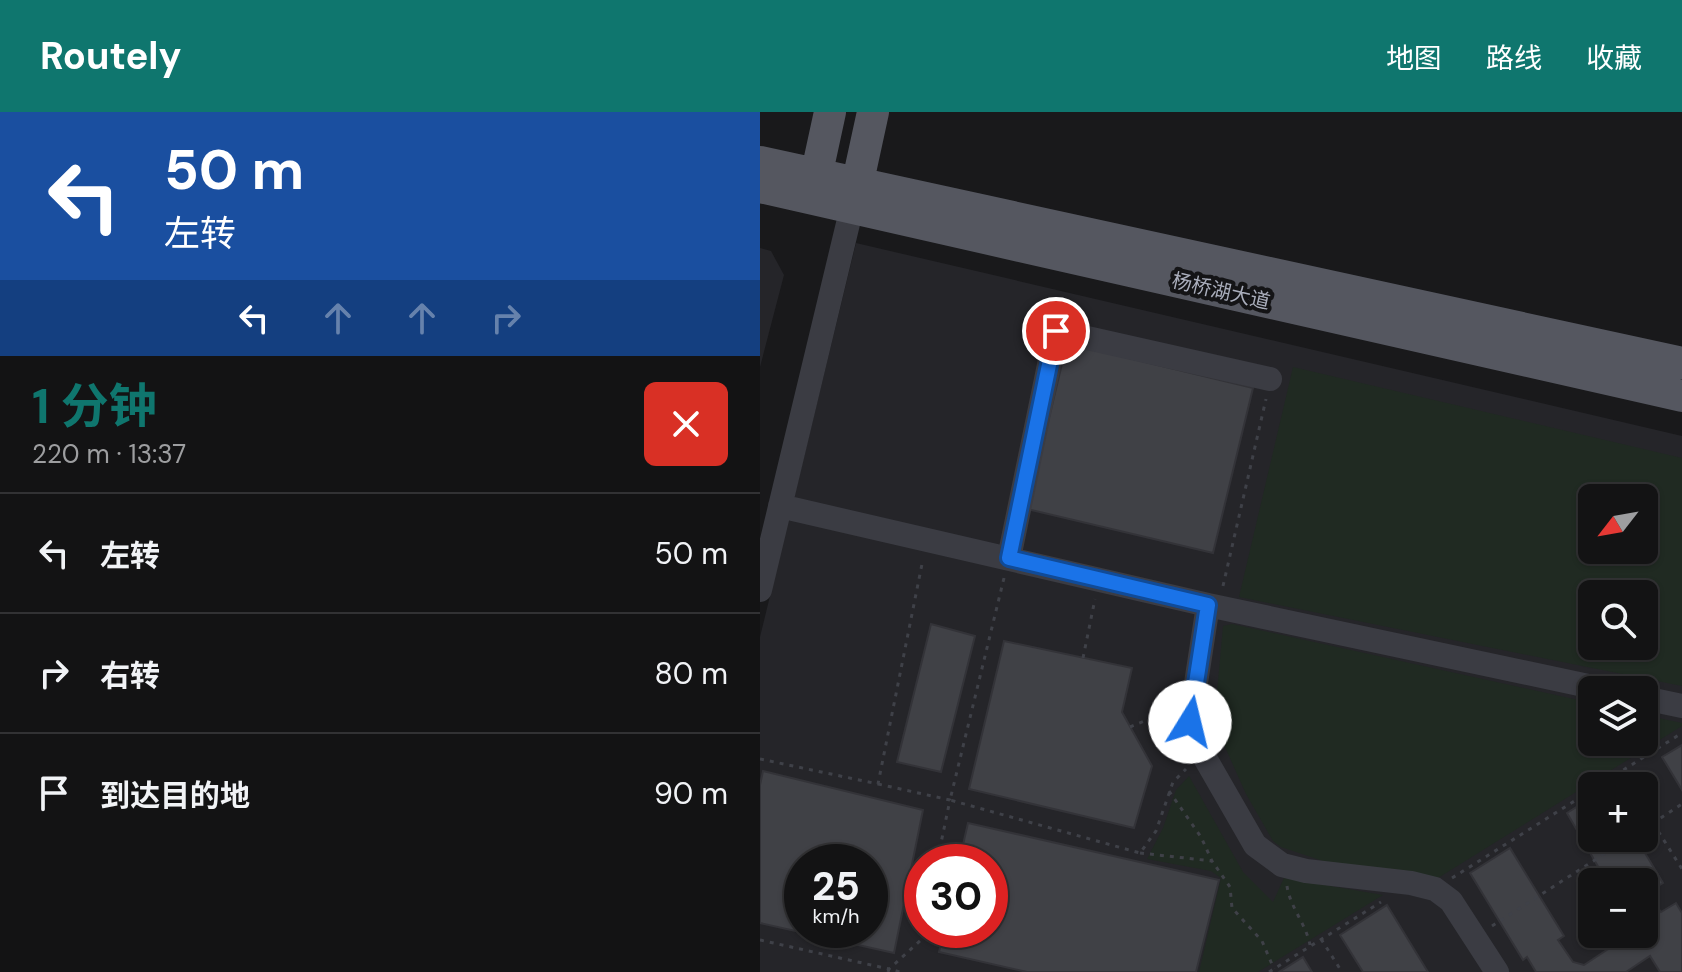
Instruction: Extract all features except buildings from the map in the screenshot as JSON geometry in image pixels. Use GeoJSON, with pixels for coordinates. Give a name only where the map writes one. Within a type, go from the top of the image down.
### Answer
{"type":"FeatureCollection","features":[{"type":"Feature","properties":{"kind":"main road"},"geometry":{"type":"LineString","coordinates":[[814,186],[830,112]]}},
{"type":"Feature","properties":{"kind":"main road"},"geometry":{"type":"LineString","coordinates":[[855,195],[873,112]]}},
{"type":"Feature","properties":{"kind":"main road","name":"杨桥湖大道"},"geometry":{"type":"LineString","coordinates":[[760,162],[814,186],[855,195],[1682,363]]}},
{"type":"Feature","properties":{"kind":"main road","name":"杨桥湖大道"},"geometry":{"type":"LineString","coordinates":[[760,187],[814,186]]}},
{"type":"Feature","properties":{"kind":"main road","name":"杨桥湖大道"},"geometry":{"type":"LineString","coordinates":[[855,195],[1682,396]]}},
{"type":"Feature","properties":{"kind":"street"},"geometry":{"type":"LineString","coordinates":[[760,590],[855,195]]}},
{"type":"Feature","properties":{"kind":"street"},"geometry":{"type":"LineString","coordinates":[[1009,558],[1056,331],[1270,379]]}},
{"type":"Feature","properties":{"kind":"street"},"geometry":{"type":"LineString","coordinates":[[780,506],[1213,606],[1578,684]]}},
{"type":"Feature","properties":{"kind":"street"},"geometry":{"type":"LineString","coordinates":[[1213,606],[1190,722],[1205,759],[1255,845],[1282,865],[1317,873],[1411,883],[1435,889],[1451,901],[1497,972]]}},
{"type":"Feature","properties":{"kind":"street"},"geometry":{"type":"LineString","coordinates":[[1658,701],[1682,706]]}},
{"type":"Feature","properties":{"kind":"path"},"geometry":{"type":"LineString","coordinates":[[1213,606],[1270,379]]}},
{"type":"Feature","properties":{"kind":"path"},"geometry":{"type":"LineString","coordinates":[[878,784],[927,540]]}},
{"type":"Feature","properties":{"kind":"path"},"geometry":{"type":"LineString","coordinates":[[941,844],[1009,558]]}},
{"type":"Feature","properties":{"kind":"path"},"geometry":{"type":"LineString","coordinates":[[1083,658],[1099,579]]}},
{"type":"Feature","properties":{"kind":"path"},"geometry":{"type":"LineString","coordinates":[[1130,727],[1156,716],[1190,722]]}},
{"type":"Feature","properties":{"kind":"path"},"geometry":{"type":"LineString","coordinates":[[1620,772],[1682,733]]}},
{"type":"Feature","properties":{"kind":"path"},"geometry":{"type":"LineString","coordinates":[[760,759],[950,800],[1140,853],[1212,861]]}},
{"type":"Feature","properties":{"kind":"path"},"geometry":{"type":"LineString","coordinates":[[1140,853],[1156,831],[1173,782],[1184,770],[1205,759]]}},
{"type":"Feature","properties":{"kind":"path"},"geometry":{"type":"LineString","coordinates":[[1169,791],[1230,887],[1232,908],[1262,941],[1272,971],[1411,883]]}},
{"type":"Feature","properties":{"kind":"path"},"geometry":{"type":"LineString","coordinates":[[1435,889],[1578,799]]}},
{"type":"Feature","properties":{"kind":"path"},"geometry":{"type":"LineString","coordinates":[[1658,820],[1682,804]]}},
{"type":"Feature","properties":{"kind":"path"},"geometry":{"type":"LineString","coordinates":[[1658,831],[1682,869]]}},
{"type":"Feature","properties":{"kind":"path"},"geometry":{"type":"LineString","coordinates":[[1475,937],[1607,852]]}},
{"type":"Feature","properties":{"kind":"path"},"geometry":{"type":"LineString","coordinates":[[1289,866],[1287,890],[1306,927],[1310,946]]}},
{"type":"Feature","properties":{"kind":"path"},"geometry":{"type":"LineString","coordinates":[[1321,939],[1342,972]]}},
{"type":"Feature","properties":{"kind":"path"},"geometry":{"type":"LineString","coordinates":[[760,940],[900,972]]}},
{"type":"Feature","properties":{"kind":"path"},"geometry":{"type":"LineString","coordinates":[[889,971],[913,948]]}},
{"type":"Feature","properties":{"kind":"shaded area"},"geometry":{"type":"Polygon","coordinates":[[[856,243],[1682,436],[1682,972],[760,972],[760,637],[856,243]]]}},
{"type":"Feature","properties":{"kind":"shaded area"},"geometry":{"type":"Polygon","coordinates":[[[760,248],[771,251],[784,275],[760,367],[760,248]]]}},
{"type":"Feature","properties":{"kind":"shaded area"},"geometry":{"type":"Polygon","coordinates":[[[1293,367],[1682,458],[1682,686],[1658,681],[1658,676],[1632,676],[1239,597],[1293,367]]]}},
{"type":"Feature","properties":{"kind":"shaded area"},"geometry":{"type":"Polygon","coordinates":[[[1232,624],[1578,700],[1578,756],[1634,756],[1608,772],[1578,772],[1578,791],[1438,878],[1332,864],[1281,847],[1273,841],[1246,794],[1225,747],[1215,714],[1223,626],[1232,624]]]}},
{"type":"Feature","properties":{"kind":"shaded area"},"geometry":{"type":"Polygon","coordinates":[[[1658,718],[1682,723],[1682,726],[1658,741],[1658,718]]]}},
{"type":"Feature","properties":{"kind":"shaded area"},"geometry":{"type":"Polygon","coordinates":[[[1189,776],[1243,872],[1273,902],[1284,878],[1383,895],[1258,972],[1199,972],[1221,878],[1211,871],[1147,859],[1163,828],[1176,790],[1189,776]]]}},
{"type":"Feature","properties":{"kind":"route"},"geometry":{"type":"LineString","coordinates":[[1056,331],[1009,558],[1208,605],[1190,722]]}}]}
